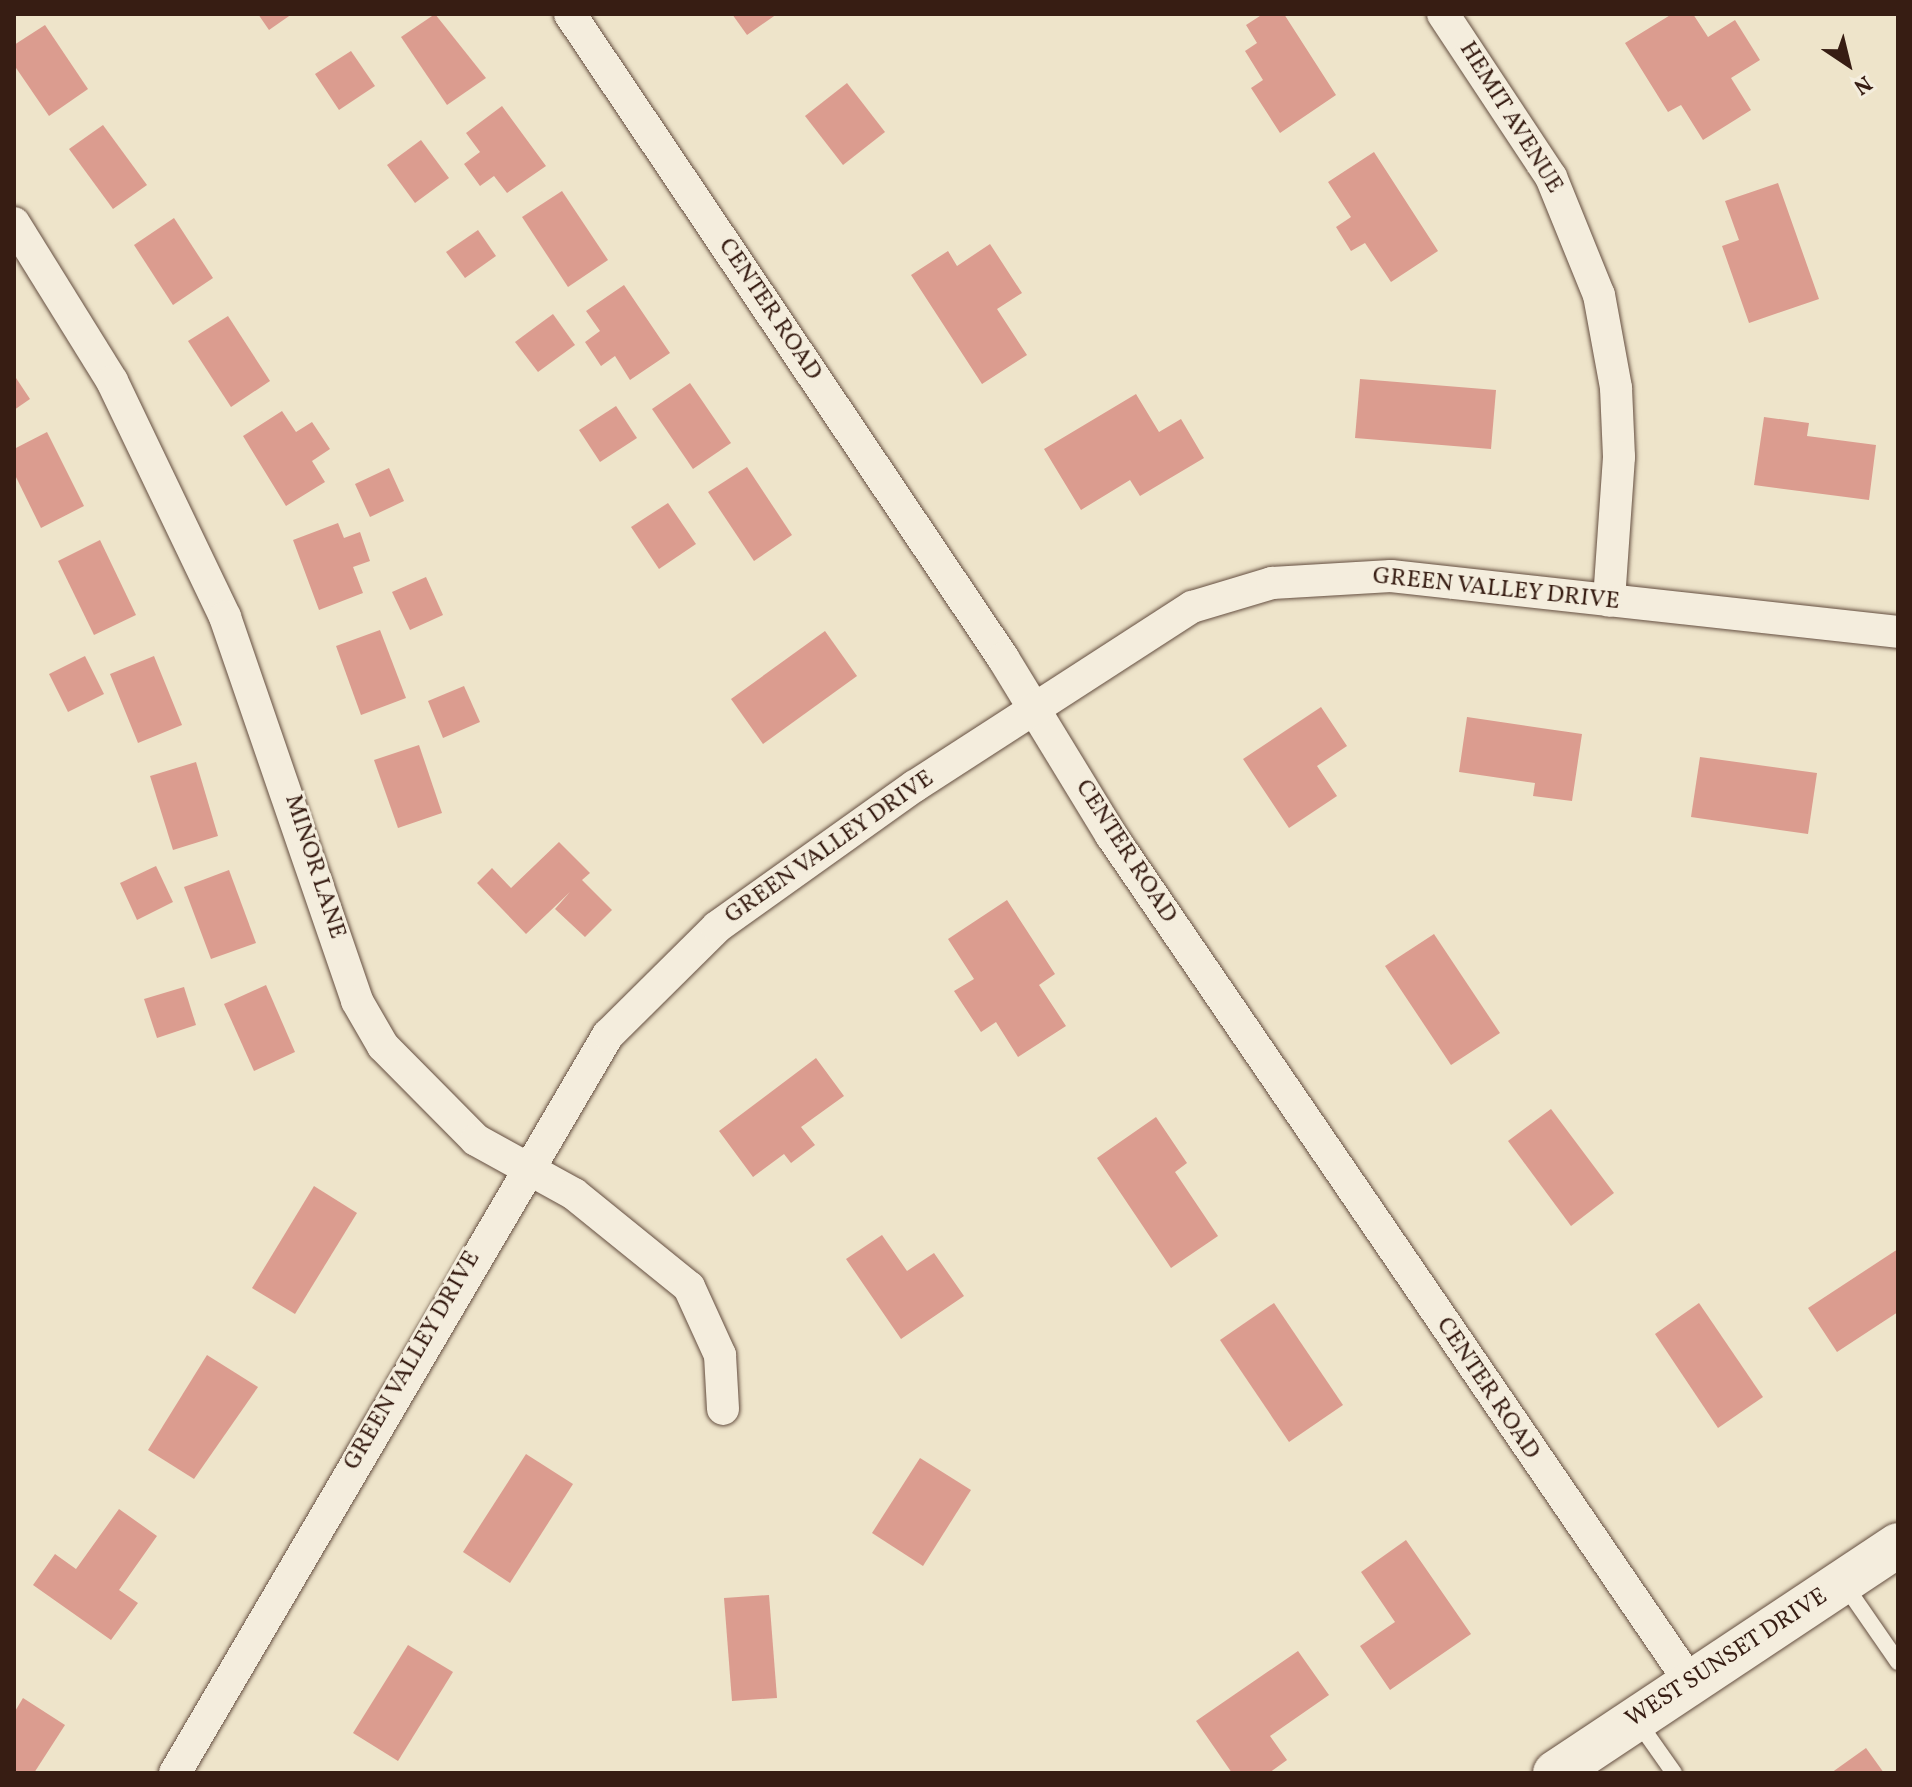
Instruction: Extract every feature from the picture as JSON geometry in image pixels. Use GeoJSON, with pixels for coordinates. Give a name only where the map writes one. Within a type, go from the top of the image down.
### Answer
{"type":"FeatureCollection","features":[{"type":"Feature","properties":{"kind":"main road","name":"WEST SUNSET DRIVE"},"geometry":{"type":"LineString","coordinates":[[1555,1773],[1898,1545]]}},
{"type":"Feature","properties":{"kind":"street","name":"CENTER ROAD"},"geometry":{"type":"LineString","coordinates":[[570,14],[1035,709],[1146,887],[1690,1682]]}},
{"type":"Feature","properties":{"kind":"street","name":"HEMIT AVENUE"},"geometry":{"type":"LineString","coordinates":[[1443,14],[1551,177],[1599,295],[1616,388],[1619,457],[1609,601]]}},
{"type":"Feature","properties":{"kind":"street","name":"MINOR LANE"},"geometry":{"type":"LineString","coordinates":[[14,223],[112,381],[225,617],[357,1001],[399,1066],[476,1140],[574,1194],[689,1287],[720,1355],[723,1409]]}},
{"type":"Feature","properties":{"kind":"street","name":"GREEN VALLEY DRIVE"},"geometry":{"type":"LineString","coordinates":[[175,1773],[525,1168],[608,1035],[676,961],[1035,709],[1192,607],[1272,583],[1391,576],[1898,632]]}},
{"type":"Feature","properties":{"kind":"lane"},"geometry":{"type":"LineString","coordinates":[[1843,1582],[1898,1662]]}},
{"type":"Feature","properties":{"kind":"lane"},"geometry":{"type":"LineString","coordinates":[[1636,1719],[1674,1773]]}},
{"type":"Feature","properties":{"kind":"building"},"geometry":{"type":"Polygon","coordinates":[[[258,14],[292,14],[269,30],[258,14]]]}},
{"type":"Feature","properties":{"kind":"building"},"geometry":{"type":"Polygon","coordinates":[[[435,14],[486,78],[447,105],[401,37],[435,14]]]}},
{"type":"Feature","properties":{"kind":"building"},"geometry":{"type":"Polygon","coordinates":[[[732,14],[777,14],[747,35],[732,14]]]}},
{"type":"Feature","properties":{"kind":"building"},"geometry":{"type":"Polygon","coordinates":[[[1263,14],[1284,14],[1336,95],[1280,133],[1251,88],[1263,80],[1245,51],[1257,43],[1246,25],[1263,14]]]}},
{"type":"Feature","properties":{"kind":"building"},"geometry":{"type":"Polygon","coordinates":[[[1672,14],[1693,14],[1708,37],[1735,20],[1760,60],[1731,78],[1751,110],[1703,140],[1681,105],[1668,112],[1625,43],[1672,14]]]}},
{"type":"Feature","properties":{"kind":"building"},"geometry":{"type":"Polygon","coordinates":[[[45,25],[88,89],[49,116],[14,65],[14,45],[45,25]]]}},
{"type":"Feature","properties":{"kind":"building"},"geometry":{"type":"Polygon","coordinates":[[[351,51],[375,86],[339,110],[315,74],[351,51]]]}},
{"type":"Feature","properties":{"kind":"building"},"geometry":{"type":"Polygon","coordinates":[[[847,83],[885,132],[843,165],[805,116],[847,83]]]}},
{"type":"Feature","properties":{"kind":"building"},"geometry":{"type":"Polygon","coordinates":[[[502,106],[546,166],[507,193],[494,176],[480,186],[464,164],[480,152],[466,133],[502,106]]]}},
{"type":"Feature","properties":{"kind":"building"},"geometry":{"type":"Polygon","coordinates":[[[103,125],[147,185],[113,209],[69,149],[103,125]]]}},
{"type":"Feature","properties":{"kind":"building"},"geometry":{"type":"Polygon","coordinates":[[[421,140],[449,178],[415,203],[387,165],[421,140]]]}},
{"type":"Feature","properties":{"kind":"building"},"geometry":{"type":"Polygon","coordinates":[[[1374,152],[1438,251],[1391,282],[1365,243],[1351,251],[1336,227],[1351,217],[1328,182],[1374,152]]]}},
{"type":"Feature","properties":{"kind":"building"},"geometry":{"type":"Polygon","coordinates":[[[1778,183],[1819,299],[1749,323],[1722,246],[1739,240],[1725,201],[1778,183]]]}},
{"type":"Feature","properties":{"kind":"building"},"geometry":{"type":"Polygon","coordinates":[[[562,191],[608,260],[568,287],[522,217],[562,191]]]}},
{"type":"Feature","properties":{"kind":"building"},"geometry":{"type":"Polygon","coordinates":[[[174,218],[213,278],[173,305],[134,245],[174,218]]]}},
{"type":"Feature","properties":{"kind":"building"},"geometry":{"type":"Polygon","coordinates":[[[478,230],[496,256],[465,278],[446,252],[478,230]]]}},
{"type":"Feature","properties":{"kind":"building"},"geometry":{"type":"Polygon","coordinates":[[[990,244],[1022,293],[997,309],[1027,355],[982,384],[911,275],[948,251],[957,266],[990,244]]]}},
{"type":"Feature","properties":{"kind":"building"},"geometry":{"type":"Polygon","coordinates":[[[624,285],[670,353],[630,380],[615,356],[601,366],[585,342],[600,331],[586,311],[624,285]]]}},
{"type":"Feature","properties":{"kind":"building"},"geometry":{"type":"Polygon","coordinates":[[[553,314],[575,345],[538,372],[515,342],[553,314]]]}},
{"type":"Feature","properties":{"kind":"building"},"geometry":{"type":"Polygon","coordinates":[[[228,316],[270,381],[231,407],[188,341],[228,316]]]}},
{"type":"Feature","properties":{"kind":"building"},"geometry":{"type":"Polygon","coordinates":[[[14,375],[30,399],[14,410],[14,375]]]}},
{"type":"Feature","properties":{"kind":"building"},"geometry":{"type":"Polygon","coordinates":[[[1360,379],[1496,390],[1491,449],[1355,438],[1360,379]]]}},
{"type":"Feature","properties":{"kind":"building"},"geometry":{"type":"Polygon","coordinates":[[[690,383],[731,443],[693,469],[652,409],[690,383]]]}},
{"type":"Feature","properties":{"kind":"building"},"geometry":{"type":"Polygon","coordinates":[[[1136,394],[1159,432],[1181,419],[1204,458],[1140,496],[1130,480],[1081,510],[1044,449],[1136,394]]]}},
{"type":"Feature","properties":{"kind":"building"},"geometry":{"type":"Polygon","coordinates":[[[616,406],[637,438],[600,462],[579,430],[616,406]]]}},
{"type":"Feature","properties":{"kind":"building"},"geometry":{"type":"Polygon","coordinates":[[[282,411],[296,432],[312,422],[330,449],[312,461],[325,482],[286,506],[243,436],[282,411]]]}},
{"type":"Feature","properties":{"kind":"building"},"geometry":{"type":"Polygon","coordinates":[[[1764,417],[1809,423],[1807,436],[1876,445],[1869,500],[1754,485],[1764,417]]]}},
{"type":"Feature","properties":{"kind":"building"},"geometry":{"type":"Polygon","coordinates":[[[47,432],[84,506],[41,528],[14,473],[14,449],[47,432]]]}},
{"type":"Feature","properties":{"kind":"building"},"geometry":{"type":"Polygon","coordinates":[[[747,467],[792,535],[754,561],[708,492],[747,467]]]}},
{"type":"Feature","properties":{"kind":"building"},"geometry":{"type":"Polygon","coordinates":[[[389,468],[404,501],[370,517],[355,484],[389,468]]]}},
{"type":"Feature","properties":{"kind":"building"},"geometry":{"type":"Polygon","coordinates":[[[668,503],[696,544],[659,569],[631,527],[668,503]]]}},
{"type":"Feature","properties":{"kind":"building"},"geometry":{"type":"Polygon","coordinates":[[[338,523],[344,538],[360,532],[370,561],[353,567],[363,593],[319,610],[293,540],[338,523]]]}},
{"type":"Feature","properties":{"kind":"building"},"geometry":{"type":"Polygon","coordinates":[[[100,540],[136,615],[94,635],[58,561],[100,540]]]}},
{"type":"Feature","properties":{"kind":"building"},"geometry":{"type":"Polygon","coordinates":[[[426,577],[443,615],[410,630],[392,592],[426,577]]]}},
{"type":"Feature","properties":{"kind":"building"},"geometry":{"type":"Polygon","coordinates":[[[380,630],[406,698],[361,715],[336,646],[380,630]]]}},
{"type":"Feature","properties":{"kind":"building"},"geometry":{"type":"Polygon","coordinates":[[[825,631],[857,676],[763,744],[731,699],[825,631]]]}},
{"type":"Feature","properties":{"kind":"building"},"geometry":{"type":"Polygon","coordinates":[[[85,656],[104,694],[68,712],[49,674],[85,656]]]}},
{"type":"Feature","properties":{"kind":"building"},"geometry":{"type":"Polygon","coordinates":[[[154,656],[182,725],[138,743],[110,674],[154,656]]]}},
{"type":"Feature","properties":{"kind":"building"},"geometry":{"type":"Polygon","coordinates":[[[464,686],[480,722],[443,738],[428,701],[464,686]]]}},
{"type":"Feature","properties":{"kind":"building"},"geometry":{"type":"Polygon","coordinates":[[[1321,707],[1347,746],[1317,766],[1337,796],[1289,828],[1243,759],[1321,707]]]}},
{"type":"Feature","properties":{"kind":"building"},"geometry":{"type":"Polygon","coordinates":[[[1467,717],[1582,734],[1572,801],[1533,796],[1535,783],[1459,772],[1467,717]]]}},
{"type":"Feature","properties":{"kind":"building"},"geometry":{"type":"Polygon","coordinates":[[[419,745],[442,813],[398,828],[374,760],[419,745]]]}},
{"type":"Feature","properties":{"kind":"building"},"geometry":{"type":"Polygon","coordinates":[[[1700,757],[1817,773],[1808,834],[1691,817],[1700,757]]]}},
{"type":"Feature","properties":{"kind":"building"},"geometry":{"type":"Polygon","coordinates":[[[196,762],[218,836],[173,850],[150,776],[196,762]]]}},
{"type":"Feature","properties":{"kind":"building"},"geometry":{"type":"Polygon","coordinates":[[[559,842],[590,873],[582,880],[612,910],[585,937],[555,909],[570,892],[526,934],[477,883],[492,868],[511,888],[559,842]]]}},
{"type":"Feature","properties":{"kind":"building"},"geometry":{"type":"Polygon","coordinates":[[[156,866],[173,902],[137,920],[120,883],[156,866]]]}},
{"type":"Feature","properties":{"kind":"building"},"geometry":{"type":"Polygon","coordinates":[[[229,870],[256,943],[211,959],[184,887],[229,870]]]}},
{"type":"Feature","properties":{"kind":"building"},"geometry":{"type":"Polygon","coordinates":[[[1007,900],[1055,974],[1039,985],[1066,1026],[1018,1057],[996,1022],[981,1032],[954,991],[974,979],[948,939],[1007,900]]]}},
{"type":"Feature","properties":{"kind":"building"},"geometry":{"type":"Polygon","coordinates":[[[1434,934],[1500,1033],[1451,1065],[1385,966],[1434,934]]]}},
{"type":"Feature","properties":{"kind":"building"},"geometry":{"type":"Polygon","coordinates":[[[266,985],[295,1052],[254,1071],[224,1004],[266,985]]]}},
{"type":"Feature","properties":{"kind":"building"},"geometry":{"type":"Polygon","coordinates":[[[184,987],[196,1025],[157,1038],[144,999],[184,987]]]}},
{"type":"Feature","properties":{"kind":"building"},"geometry":{"type":"Polygon","coordinates":[[[816,1058],[844,1096],[801,1127],[815,1145],[791,1163],[784,1154],[753,1177],[719,1131],[816,1058]]]}},
{"type":"Feature","properties":{"kind":"building"},"geometry":{"type":"Polygon","coordinates":[[[1551,1109],[1614,1193],[1571,1226],[1508,1141],[1551,1109]]]}},
{"type":"Feature","properties":{"kind":"building"},"geometry":{"type":"Polygon","coordinates":[[[1156,1117],[1187,1163],[1175,1172],[1218,1236],[1171,1268],[1097,1158],[1156,1117]]]}},
{"type":"Feature","properties":{"kind":"building"},"geometry":{"type":"Polygon","coordinates":[[[314,1186],[357,1213],[295,1314],[252,1288],[314,1186]]]}},
{"type":"Feature","properties":{"kind":"building"},"geometry":{"type":"Polygon","coordinates":[[[882,1235],[907,1271],[934,1253],[964,1296],[901,1339],[846,1259],[882,1235]]]}},
{"type":"Feature","properties":{"kind":"building"},"geometry":{"type":"Polygon","coordinates":[[[1898,1249],[1898,1312],[1837,1352],[1808,1308],[1898,1249]]]}},
{"type":"Feature","properties":{"kind":"building"},"geometry":{"type":"Polygon","coordinates":[[[1274,1303],[1343,1405],[1289,1442],[1220,1340],[1274,1303]]]}},
{"type":"Feature","properties":{"kind":"building"},"geometry":{"type":"Polygon","coordinates":[[[1699,1303],[1763,1397],[1718,1428],[1655,1334],[1699,1303]]]}},
{"type":"Feature","properties":{"kind":"building"},"geometry":{"type":"Polygon","coordinates":[[[207,1355],[258,1387],[194,1479],[148,1450],[207,1355]]]}},
{"type":"Feature","properties":{"kind":"building"},"geometry":{"type":"Polygon","coordinates":[[[526,1454],[573,1484],[510,1583],[463,1552],[526,1454]]]}},
{"type":"Feature","properties":{"kind":"building"},"geometry":{"type":"Polygon","coordinates":[[[920,1458],[971,1490],[923,1566],[872,1533],[920,1458]]]}},
{"type":"Feature","properties":{"kind":"building"},"geometry":{"type":"Polygon","coordinates":[[[119,1509],[157,1536],[119,1590],[138,1603],[111,1640],[33,1585],[55,1554],[76,1569],[119,1509]]]}},
{"type":"Feature","properties":{"kind":"building"},"geometry":{"type":"Polygon","coordinates":[[[1406,1540],[1471,1634],[1390,1690],[1360,1646],[1395,1622],[1361,1572],[1406,1540]]]}},
{"type":"Feature","properties":{"kind":"building"},"geometry":{"type":"Polygon","coordinates":[[[769,1595],[777,1698],[732,1701],[724,1598],[769,1595]]]}},
{"type":"Feature","properties":{"kind":"building"},"geometry":{"type":"Polygon","coordinates":[[[408,1645],[453,1672],[398,1761],[353,1733],[408,1645]]]}},
{"type":"Feature","properties":{"kind":"building"},"geometry":{"type":"Polygon","coordinates":[[[1298,1651],[1329,1695],[1270,1736],[1287,1760],[1269,1773],[1232,1773],[1196,1721],[1298,1651]]]}},
{"type":"Feature","properties":{"kind":"building"},"geometry":{"type":"Polygon","coordinates":[[[23,1698],[65,1725],[34,1773],[14,1773],[14,1713],[23,1698]]]}},
{"type":"Feature","properties":{"kind":"building"},"geometry":{"type":"Polygon","coordinates":[[[1866,1748],[1884,1773],[1831,1773],[1866,1748]]]}}]}
